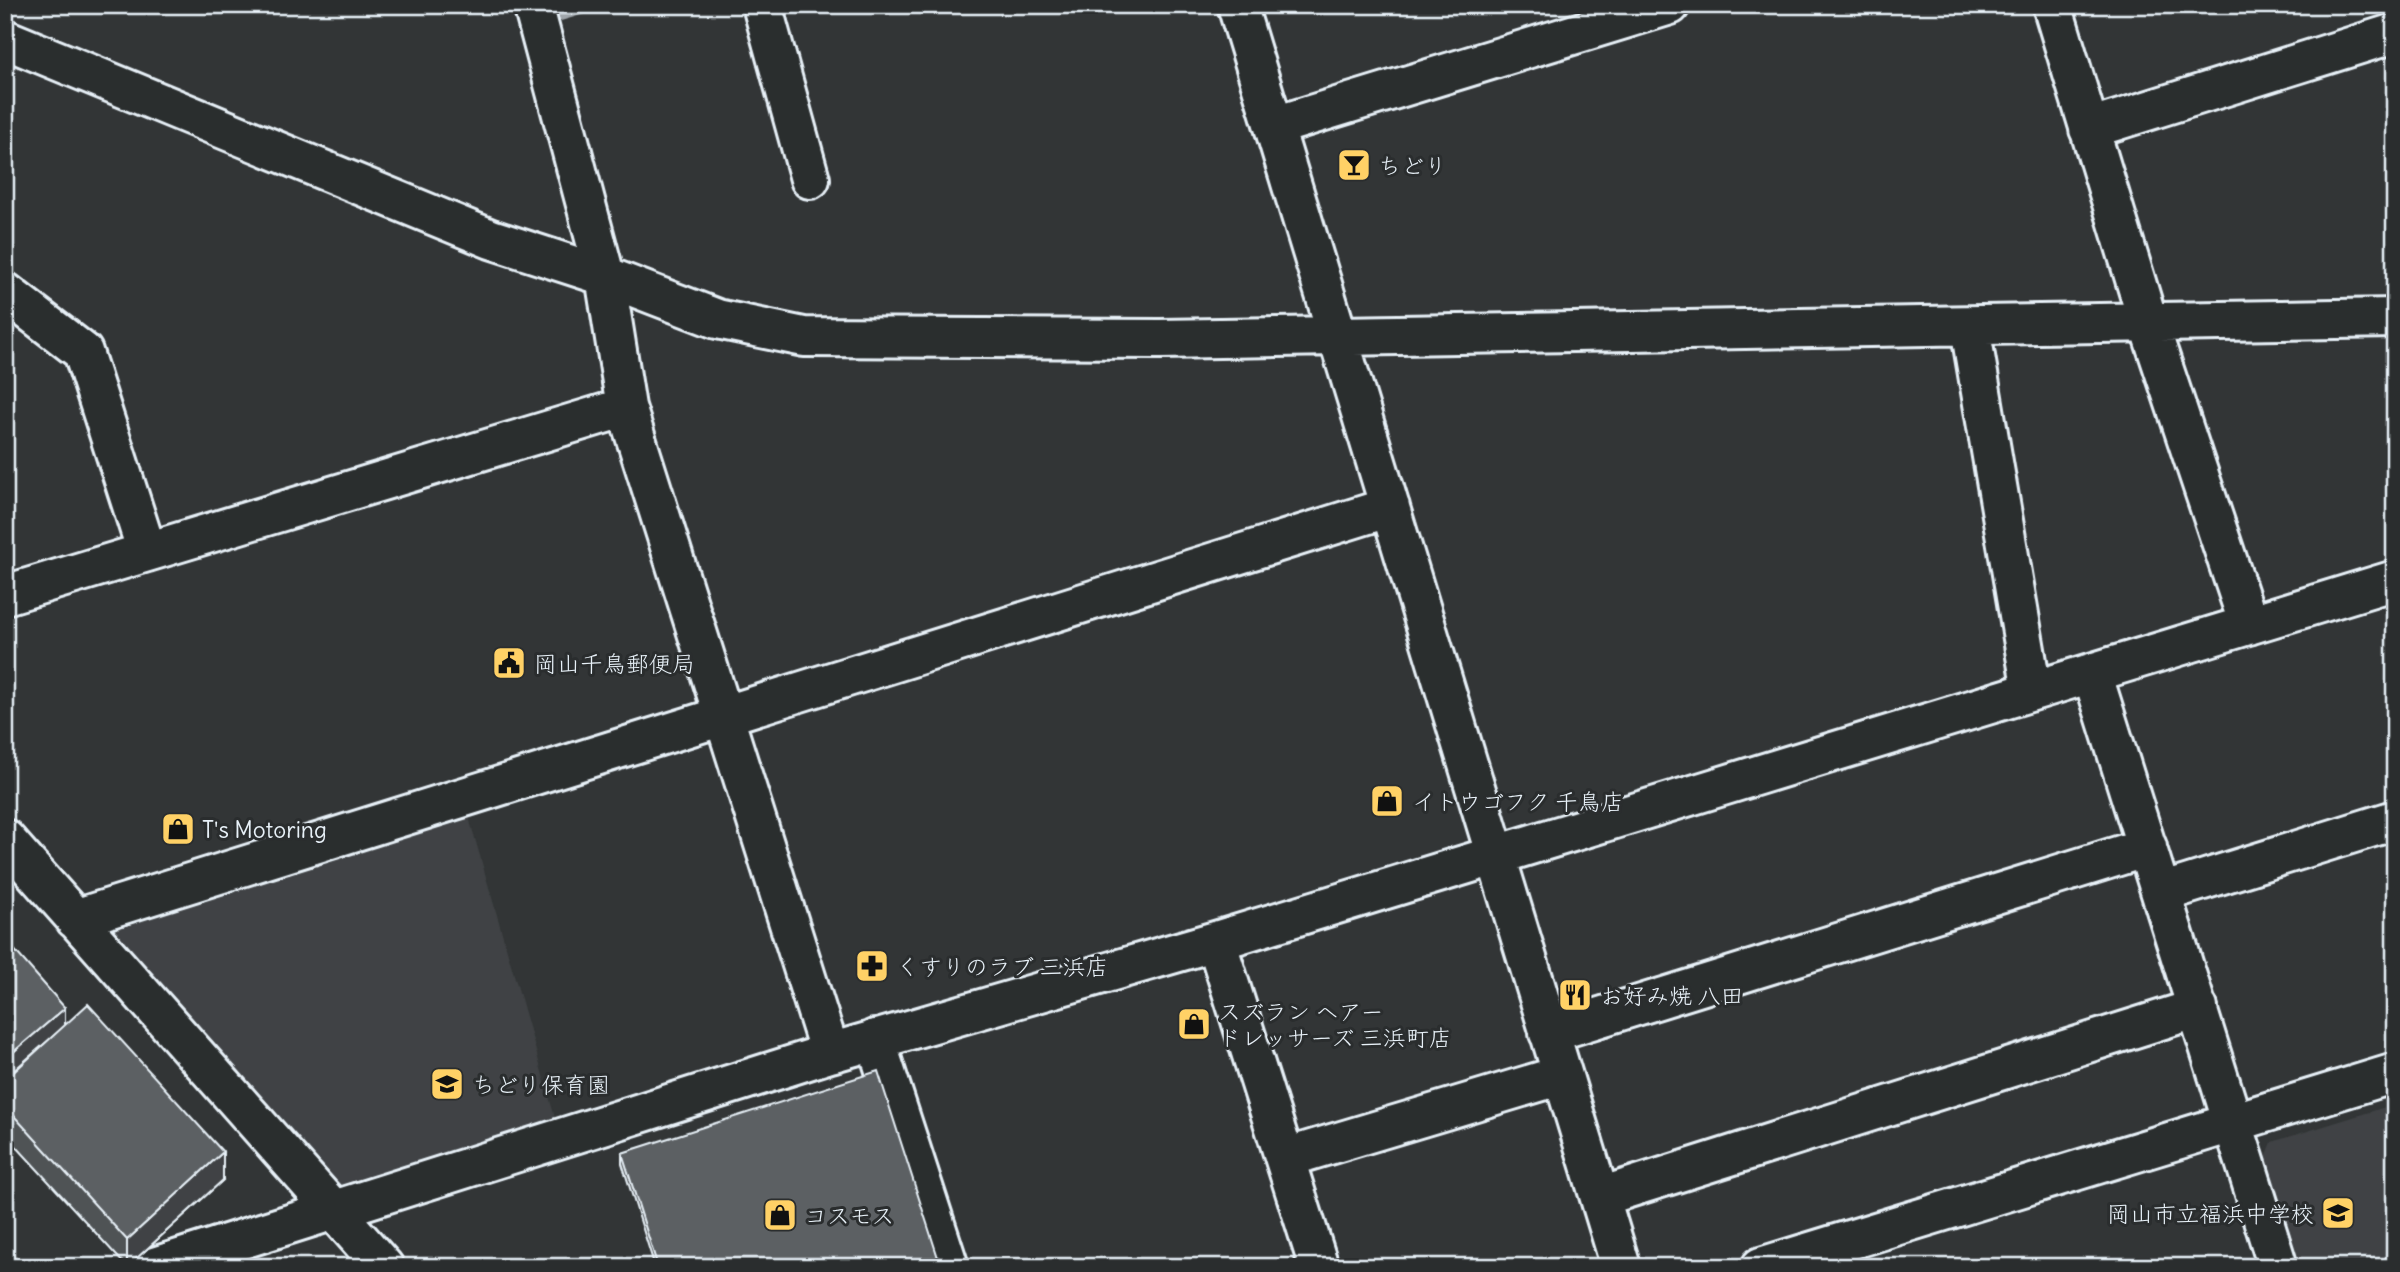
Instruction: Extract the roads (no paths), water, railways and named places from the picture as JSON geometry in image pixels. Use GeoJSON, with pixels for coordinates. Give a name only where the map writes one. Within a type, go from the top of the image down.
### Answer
{"type":"FeatureCollection","features":[{"type":"Feature","properties":{"kind":"street"},"geometry":{"type":"LineString","coordinates":[[533,5],[605,276],[626,407],[721,716],[830,1053]]}},
{"type":"Feature","properties":{"kind":"street"},"geometry":{"type":"LineString","coordinates":[[762,5],[810,179]]}},
{"type":"Feature","properties":{"kind":"street"},"geometry":{"type":"LineString","coordinates":[[1237,5],[1621,1267]]}},
{"type":"Feature","properties":{"kind":"street"},"geometry":{"type":"LineString","coordinates":[[1275,126],[1670,5]]}},
{"type":"Feature","properties":{"kind":"street"},"geometry":{"type":"LineString","coordinates":[[2052,5],[2149,324],[2249,625]]}},
{"type":"Feature","properties":{"kind":"street"},"geometry":{"type":"LineString","coordinates":[[2089,129],[2395,33]]}},
{"type":"Feature","properties":{"kind":"street"},"geometry":{"type":"LineString","coordinates":[[5,39],[491,239],[605,276],[717,319],[804,337],[1160,339],[2395,318]]}},
{"type":"Feature","properties":{"kind":"street"},"geometry":{"type":"LineString","coordinates":[[5,292],[83,352],[148,552]]}},
{"type":"Feature","properties":{"kind":"street"},"geometry":{"type":"LineString","coordinates":[[1970,327],[2032,691]]}},
{"type":"Feature","properties":{"kind":"street"},"geometry":{"type":"LineString","coordinates":[[5,595],[626,407]]}},
{"type":"Feature","properties":{"kind":"street"},"geometry":{"type":"LineString","coordinates":[[75,919],[1390,507]]}},
{"type":"Feature","properties":{"kind":"street"},"geometry":{"type":"LineString","coordinates":[[154,1267],[875,1039],[1216,941],[2395,580]]}},
{"type":"Feature","properties":{"kind":"street"},"geometry":{"type":"LineString","coordinates":[[2092,673],[2278,1267]]}},
{"type":"Feature","properties":{"kind":"street"},"geometry":{"type":"LineString","coordinates":[[2161,893],[2395,820]]}},
{"type":"Feature","properties":{"kind":"street"},"geometry":{"type":"LineString","coordinates":[[5,839],[384,1267]]}},
{"type":"Feature","properties":{"kind":"street"},"geometry":{"type":"LineString","coordinates":[[1549,1033],[2147,847]]}},
{"type":"Feature","properties":{"kind":"street"},"geometry":{"type":"LineString","coordinates":[[1216,941],[1319,1267]]}},
{"type":"Feature","properties":{"kind":"street"},"geometry":{"type":"LineString","coordinates":[[1600,1197],[2198,1008]]}},
{"type":"Feature","properties":{"kind":"street"},"geometry":{"type":"LineString","coordinates":[[875,1039],[949,1267]]}},
{"type":"Feature","properties":{"kind":"street"},"geometry":{"type":"LineString","coordinates":[[1761,1267],[2395,1073]]}},
{"type":"Feature","properties":{"kind":"street"},"geometry":{"type":"LineString","coordinates":[[1284,1158],[1562,1075]]}},
{"type":"Feature","properties":{"kind":"waterway"},"geometry":{"type":"LineString","coordinates":[[560,15],[594,5]]}},
{"type":"Feature","properties":{"kind":"place","name":"ちどり"},"geometry":{"type":"Point","coordinates":[1354,165]}},
{"type":"Feature","properties":{"kind":"place","name":"岡山千鳥郵便局"},"geometry":{"type":"Point","coordinates":[509,663]}},
{"type":"Feature","properties":{"kind":"place","name":"イトウゴフク 千鳥店"},"geometry":{"type":"Point","coordinates":[1387,801]}},
{"type":"Feature","properties":{"kind":"place","name":"T's Motoring"},"geometry":{"type":"Point","coordinates":[178,829]}},
{"type":"Feature","properties":{"kind":"place","name":"くすりのラブ 三浜店"},"geometry":{"type":"Point","coordinates":[872,966]}},
{"type":"Feature","properties":{"kind":"place","name":"お好み焼 八田"},"geometry":{"type":"Point","coordinates":[1575,995]}},
{"type":"Feature","properties":{"kind":"place","name":"スズラン ヘアー ドレッサーズ 三浜町店"},"geometry":{"type":"Point","coordinates":[1194,1024]}},
{"type":"Feature","properties":{"kind":"place","name":"ちどり保育園"},"geometry":{"type":"Point","coordinates":[447,1084]}},
{"type":"Feature","properties":{"kind":"place","name":"岡山市立福浜中学校"},"geometry":{"type":"Point","coordinates":[2338,1213]}},
{"type":"Feature","properties":{"kind":"place","name":"コスモス"},"geometry":{"type":"Point","coordinates":[780,1215]}}]}
